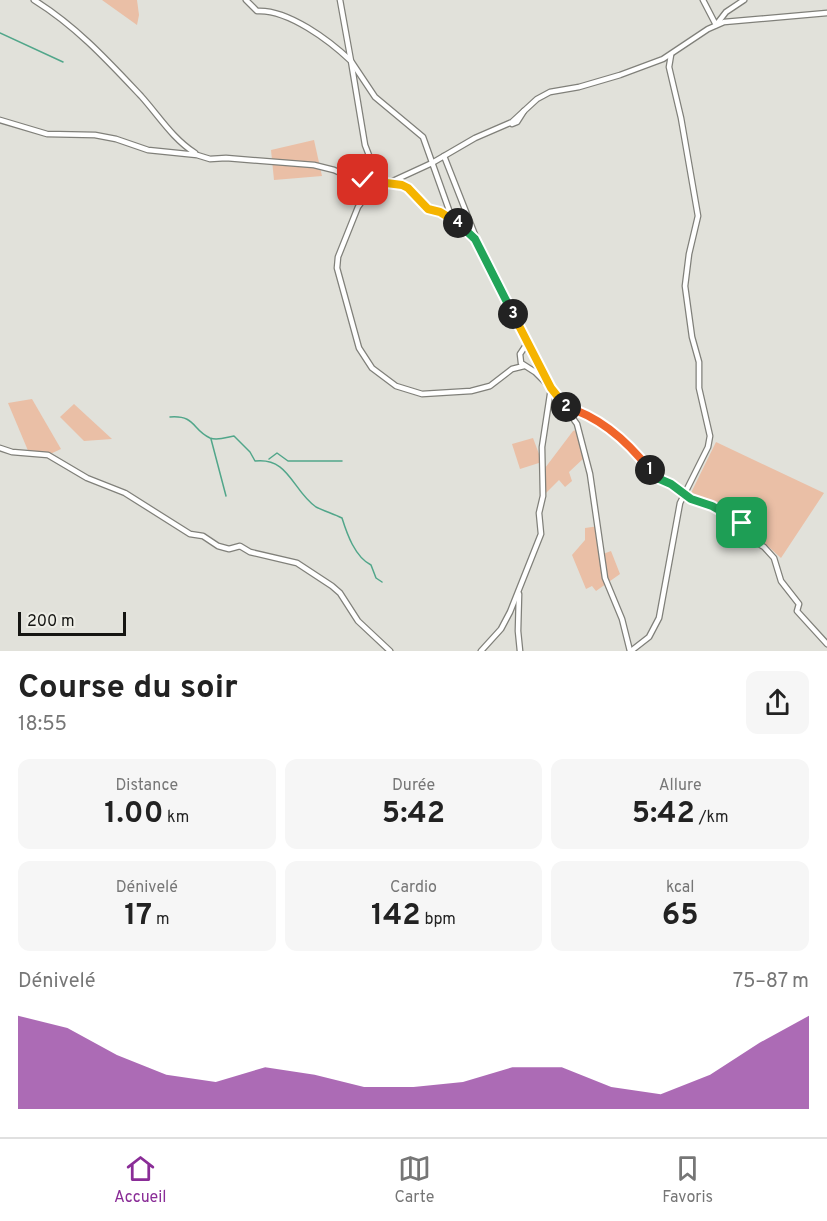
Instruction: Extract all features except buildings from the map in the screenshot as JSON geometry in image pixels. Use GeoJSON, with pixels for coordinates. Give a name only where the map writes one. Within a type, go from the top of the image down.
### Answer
{"type":"FeatureCollection","features":[{"type":"Feature","properties":{"kind":"street"},"geometry":{"type":"LineString","coordinates":[[34,0],[56,15],[105,56],[174,138],[197,155]]}},
{"type":"Feature","properties":{"kind":"street"},"geometry":{"type":"LineString","coordinates":[[246,0],[257,12],[267,11],[309,27],[351,61],[375,97],[423,137],[449,210],[457,222]]}},
{"type":"Feature","properties":{"kind":"street"},"geometry":{"type":"LineString","coordinates":[[340,0],[365,145],[379,181]]}},
{"type":"Feature","properties":{"kind":"street"},"geometry":{"type":"LineString","coordinates":[[703,0],[716,25]]}},
{"type":"Feature","properties":{"kind":"street"},"geometry":{"type":"LineString","coordinates":[[716,25],[726,12],[744,0]]}},
{"type":"Feature","properties":{"kind":"street"},"geometry":{"type":"LineString","coordinates":[[524,366],[512,369],[490,386],[471,391],[422,394],[396,386],[369,363],[359,348],[336,268],[344,239],[362,200],[369,192],[432,163],[475,138],[504,127],[550,92],[579,87],[620,75],[671,54],[716,25],[734,20],[827,14]]}},
{"type":"Feature","properties":{"kind":"street"},"geometry":{"type":"LineString","coordinates":[[528,342],[519,358],[524,366],[535,372],[551,388],[578,429],[590,474],[605,578],[622,619],[629,651],[649,637],[659,618],[680,503],[708,447],[710,436],[699,388],[699,362],[692,336],[685,286],[689,254],[698,216],[681,118],[669,67],[671,54]]}},
{"type":"Feature","properties":{"kind":"street"},"geometry":{"type":"LineString","coordinates":[[0,120],[47,134],[116,138],[148,150],[197,155],[210,159],[226,158],[314,165],[334,170],[356,180],[379,181],[408,188],[428,209],[440,212],[457,222],[475,239]]}},
{"type":"Feature","properties":{"kind":"street"},"geometry":{"type":"LineString","coordinates":[[444,156],[475,239],[551,388],[542,447],[543,496],[539,513],[542,528],[531,564],[501,629],[481,651]]}},
{"type":"Feature","properties":{"kind":"street"},"geometry":{"type":"LineString","coordinates":[[565,406],[588,415],[611,429],[643,460],[655,477],[684,494],[712,506],[749,529],[754,541],[764,547],[774,558],[781,581],[799,604],[797,611],[827,644]]}},
{"type":"Feature","properties":{"kind":"street"},"geometry":{"type":"LineString","coordinates":[[0,448],[12,452],[48,455],[87,478],[125,493],[190,534],[203,536],[218,546],[229,549],[240,546],[250,552],[297,563],[340,593],[358,621],[390,651]]}},
{"type":"Feature","properties":{"kind":"street"},"geometry":{"type":"LineString","coordinates":[[520,589],[518,631],[520,651]]}},
{"type":"Feature","properties":{"kind":"shaded area"},"geometry":{"type":"Polygon","coordinates":[[[102,0],[137,0],[139,15],[137,25],[102,0]]]}},
{"type":"Feature","properties":{"kind":"shaded area"},"geometry":{"type":"Polygon","coordinates":[[[314,140],[322,176],[274,180],[271,150],[314,140]]]}},
{"type":"Feature","properties":{"kind":"shaded area"},"geometry":{"type":"Polygon","coordinates":[[[32,399],[61,449],[48,455],[29,453],[8,403],[32,399]]]}},
{"type":"Feature","properties":{"kind":"shaded area"},"geometry":{"type":"Polygon","coordinates":[[[74,404],[112,439],[84,441],[60,417],[74,404]]]}},
{"type":"Feature","properties":{"kind":"shaded area"},"geometry":{"type":"Polygon","coordinates":[[[578,429],[585,457],[569,472],[572,481],[565,487],[559,480],[543,496],[542,472],[573,431],[578,429]]]}},
{"type":"Feature","properties":{"kind":"shaded area"},"geometry":{"type":"Polygon","coordinates":[[[533,438],[542,462],[520,469],[512,444],[533,438]]]}},
{"type":"Feature","properties":{"kind":"shaded area"},"geometry":{"type":"Polygon","coordinates":[[[716,442],[824,493],[781,558],[739,523],[717,509],[689,497],[716,442]]]}},
{"type":"Feature","properties":{"kind":"shaded area"},"geometry":{"type":"Polygon","coordinates":[[[599,526],[603,554],[611,551],[620,574],[596,591],[592,586],[586,589],[572,555],[585,540],[585,528],[599,526]]]}},
{"type":"Feature","properties":{"kind":"waterway"},"geometry":{"type":"LineString","coordinates":[[0,33],[63,62]]}},
{"type":"Feature","properties":{"kind":"waterway"},"geometry":{"type":"LineString","coordinates":[[170,417],[185,418],[204,435],[213,439],[234,436],[250,452],[255,461],[266,461],[283,469],[316,507],[342,518],[356,551],[371,565],[376,578],[382,582]]}},
{"type":"Feature","properties":{"kind":"waterway"},"geometry":{"type":"LineString","coordinates":[[211,439],[226,496]]}},
{"type":"Feature","properties":{"kind":"waterway"},"geometry":{"type":"LineString","coordinates":[[269,459],[277,453],[288,461],[342,461]]}},
{"type":"Feature","properties":{"kind":"route"},"geometry":{"type":"LineString","coordinates":[[363,180],[402,185],[408,188],[428,209],[450,217],[475,239],[551,388],[565,406],[588,415],[611,429],[643,460],[655,477],[671,484],[691,499],[712,506],[724,515],[742,523]]}}]}
